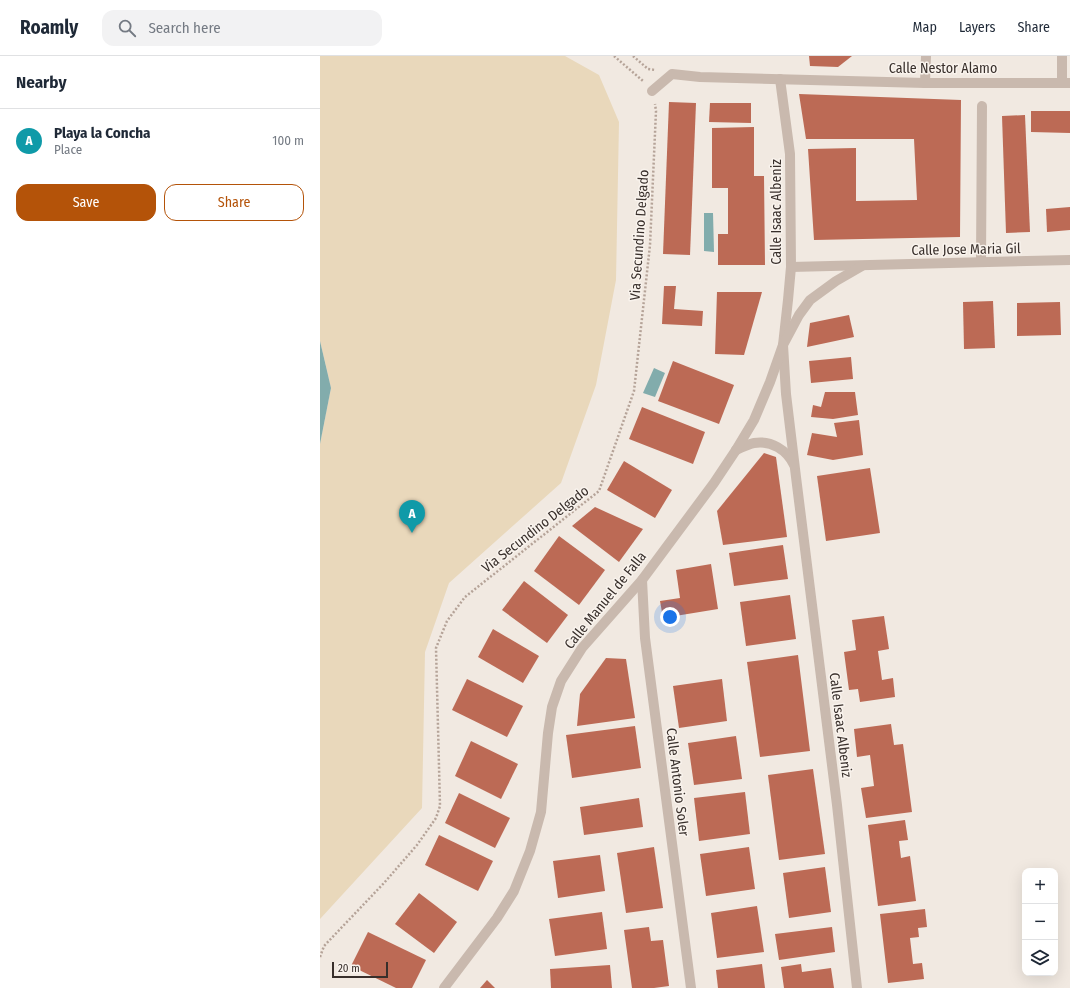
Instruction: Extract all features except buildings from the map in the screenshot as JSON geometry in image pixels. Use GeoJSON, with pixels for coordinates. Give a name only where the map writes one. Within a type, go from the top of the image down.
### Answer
{"type":"FeatureCollection","features":[{"type":"Feature","properties":{"kind":"street"},"geometry":{"type":"LineString","coordinates":[[925,83],[926,56]]}},
{"type":"Feature","properties":{"kind":"street"},"geometry":{"type":"LineString","coordinates":[[1062,56],[1066,83]]}},
{"type":"Feature","properties":{"kind":"street"},"geometry":{"type":"LineString","coordinates":[[652,91],[672,74]]}},
{"type":"Feature","properties":{"kind":"street","name":"Calle Nestor Alamo"},"geometry":{"type":"LineString","coordinates":[[672,74],[700,77],[925,83],[1066,83]]}},
{"type":"Feature","properties":{"kind":"street","name":"Calle Isaac Albeniz"},"geometry":{"type":"LineString","coordinates":[[780,79],[790,154],[790,267],[783,345],[786,394],[836,797],[857,988]]}},
{"type":"Feature","properties":{"kind":"street"},"geometry":{"type":"LineString","coordinates":[[981,262],[982,106]]}},
{"type":"Feature","properties":{"kind":"street","name":"Calle Jose Maria Gil"},"geometry":{"type":"LineString","coordinates":[[790,267],[1070,260]]}},
{"type":"Feature","properties":{"kind":"street","name":"Calle Jose Maria Gil"},"geometry":{"type":"LineString","coordinates":[[783,345],[799,315],[810,300],[836,281],[862,266]]}},
{"type":"Feature","properties":{"kind":"street","name":"Calle Isaac Albeniz"},"geometry":{"type":"LineString","coordinates":[[754,420],[770,382],[783,345]]}},
{"type":"Feature","properties":{"kind":"street","name":"Calle Manuel de Falla"},"geometry":{"type":"LineString","coordinates":[[444,988],[497,918],[514,891],[530,851],[541,812],[548,733],[552,707],[561,681],[582,648],[642,580],[714,483],[754,420]]}},
{"type":"Feature","properties":{"kind":"street"},"geometry":{"type":"LineString","coordinates":[[736,450],[754,443],[770,444],[781,449],[787,454],[792,459],[795,466]]}},
{"type":"Feature","properties":{"kind":"street","name":"Calle Antonio Soler"},"geometry":{"type":"LineString","coordinates":[[642,580],[646,638],[691,988]]}},
{"type":"Feature","properties":{"kind":"path"},"geometry":{"type":"LineString","coordinates":[[614,56],[640,77],[652,91]]}},
{"type":"Feature","properties":{"kind":"path"},"geometry":{"type":"LineString","coordinates":[[633,56],[648,69],[672,74]]}},
{"type":"Feature","properties":{"kind":"path","name":"Via Secundino Delgado"},"geometry":{"type":"LineString","coordinates":[[320,957],[324,946],[384,883],[417,845],[436,818],[440,806],[436,648],[447,621],[465,597],[599,491],[634,391],[650,245],[656,111],[652,91]]}},
{"type":"Feature","properties":{"kind":"sand"},"geometry":{"type":"Polygon","coordinates":[[[320,56],[565,56],[599,75],[619,122],[616,280],[596,385],[561,483],[449,583],[425,652],[422,808],[320,919],[320,444],[331,388],[320,341],[320,56]]]}},
{"type":"Feature","properties":{"kind":"water"},"geometry":{"type":"Polygon","coordinates":[[[704,213],[713,213],[714,252],[704,251],[704,213]]]}},
{"type":"Feature","properties":{"kind":"water"},"geometry":{"type":"Polygon","coordinates":[[[320,341],[331,388],[320,444],[320,341]]]}},
{"type":"Feature","properties":{"kind":"water"},"geometry":{"type":"Polygon","coordinates":[[[654,368],[665,373],[655,397],[643,393],[654,368]]]}},
{"type":"Feature","properties":{"kind":"place","name":"Playa la Concha"},"geometry":{"type":"Point","coordinates":[412,533]}}]}
